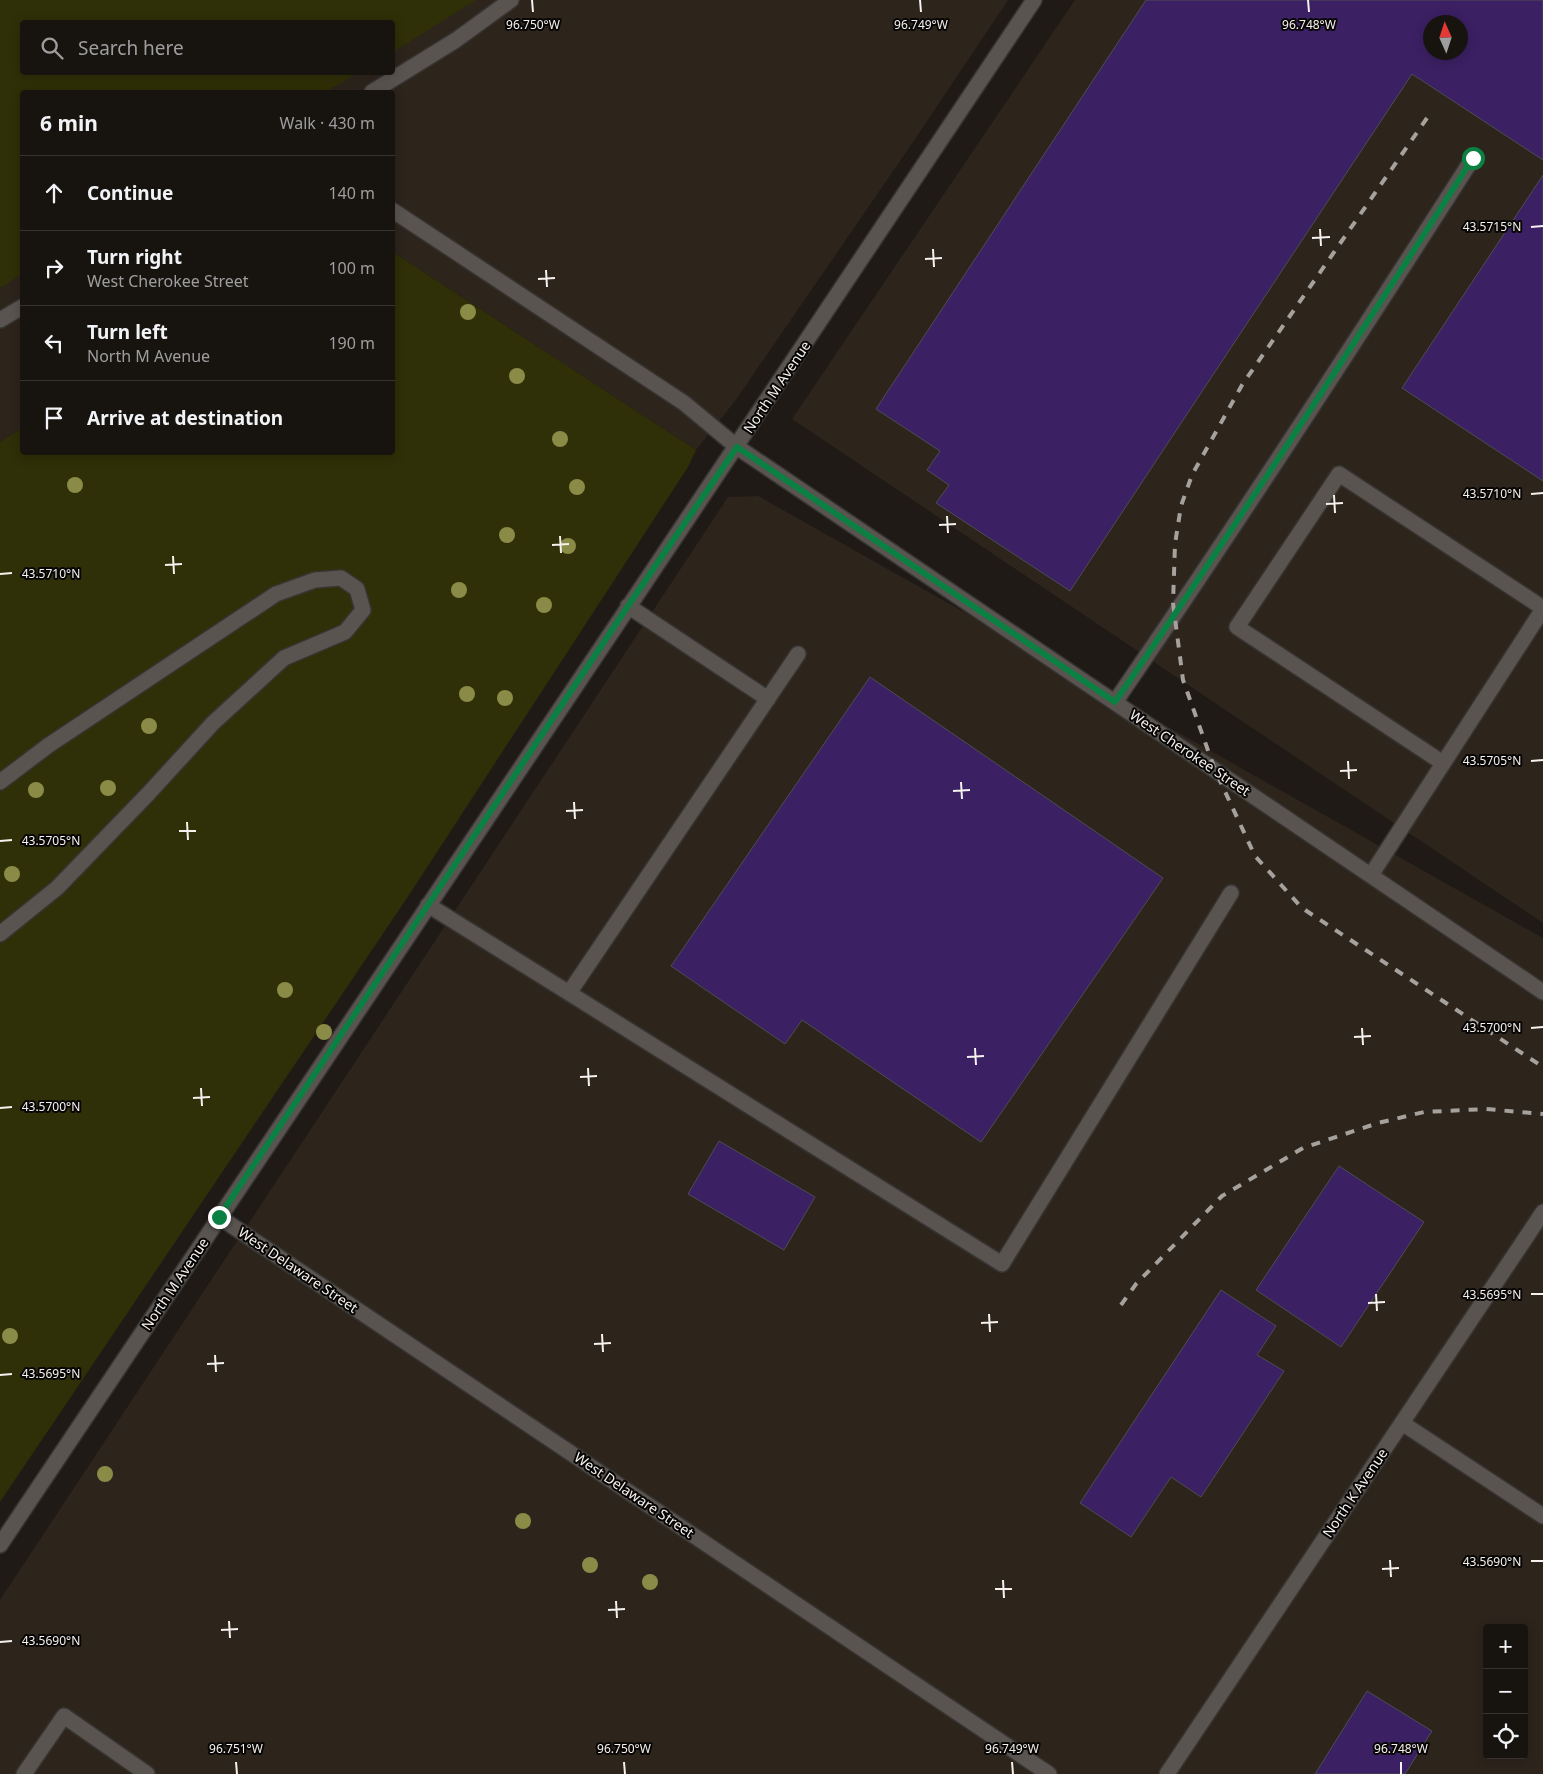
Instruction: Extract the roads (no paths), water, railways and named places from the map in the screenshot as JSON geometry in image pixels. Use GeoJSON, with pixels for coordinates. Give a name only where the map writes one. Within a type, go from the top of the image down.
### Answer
{"type":"FeatureCollection","features":[{"type":"Feature","properties":{"kind":"street"},"geometry":{"type":"LineString","coordinates":[[375,90],[456,40],[511,0]]}},
{"type":"Feature","properties":{"kind":"street","name":"North M Avenue"},"geometry":{"type":"LineString","coordinates":[[0,1545],[628,606],[737,447],[1034,0]]}},
{"type":"Feature","properties":{"kind":"street"},"geometry":{"type":"LineString","coordinates":[[1115,702],[1175,615],[1365,327],[1473,158]]}},
{"type":"Feature","properties":{"kind":"street","name":"West Cherokee Street"},"geometry":{"type":"LineString","coordinates":[[395,212],[684,403],[737,447],[1543,992]]}},
{"type":"Feature","properties":{"kind":"street"},"geometry":{"type":"LineString","coordinates":[[0,320],[20,308]]}},
{"type":"Feature","properties":{"kind":"street"},"geometry":{"type":"LineString","coordinates":[[1371,875],[1543,609],[1339,474],[1237,626],[1443,763]]}},
{"type":"Feature","properties":{"kind":"street"},"geometry":{"type":"LineString","coordinates":[[0,782],[49,745],[276,594],[315,580],[341,578],[357,589],[363,610],[346,632],[284,658],[213,723],[148,794],[57,888],[0,934]]}},
{"type":"Feature","properties":{"kind":"street"},"geometry":{"type":"LineString","coordinates":[[628,606],[768,699]]}},
{"type":"Feature","properties":{"kind":"street"},"geometry":{"type":"LineString","coordinates":[[568,993],[798,654]]}},
{"type":"Feature","properties":{"kind":"street"},"geometry":{"type":"LineString","coordinates":[[428,905],[1002,1264],[1230,893]]}},
{"type":"Feature","properties":{"kind":"street","name":"North K Avenue"},"geometry":{"type":"LineString","coordinates":[[1167,1774],[1543,1212]]}},
{"type":"Feature","properties":{"kind":"street","name":"West Delaware Street"},"geometry":{"type":"LineString","coordinates":[[219,1217],[1049,1774]]}},
{"type":"Feature","properties":{"kind":"street"},"geometry":{"type":"LineString","coordinates":[[1402,1423],[1543,1516]]}},
{"type":"Feature","properties":{"kind":"street"},"geometry":{"type":"LineString","coordinates":[[24,1774],[64,1716],[147,1774]]}},
{"type":"Feature","properties":{"kind":"railway"},"geometry":{"type":"LineString","coordinates":[[1427,118],[1242,385],[1192,475],[1181,506],[1175,544],[1173,603],[1183,680],[1215,770],[1255,856],[1302,908],[1543,1067]]}},
{"type":"Feature","properties":{"kind":"railway"},"geometry":{"type":"LineString","coordinates":[[1121,1305],[1136,1284],[1222,1196],[1303,1148],[1378,1123],[1424,1112],[1486,1109],[1543,1114]]}}]}
